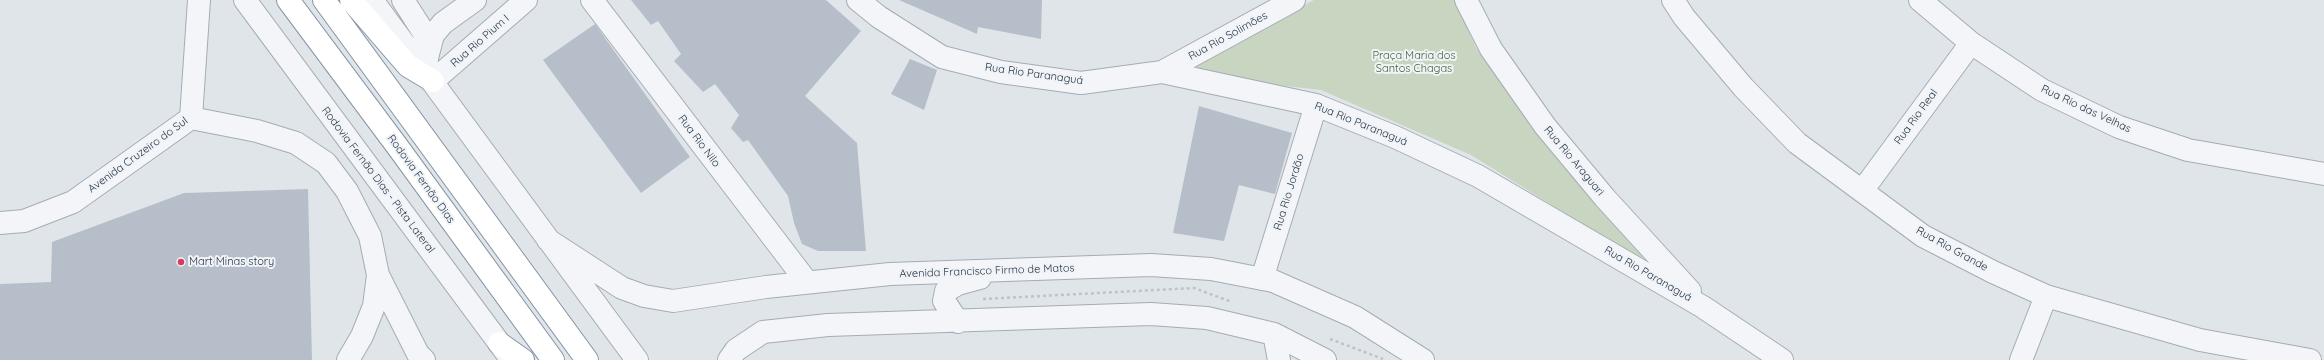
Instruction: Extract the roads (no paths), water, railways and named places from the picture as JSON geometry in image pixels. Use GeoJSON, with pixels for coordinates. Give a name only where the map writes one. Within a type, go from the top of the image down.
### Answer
{"type":"FeatureCollection","features":[{"type":"Feature","properties":{"kind":"highway","name":"Rodovia Fernão Dias"},"geometry":{"type":"LineString","coordinates":[[288,0],[398,146],[553,360]]}},
{"type":"Feature","properties":{"kind":"highway"},"geometry":{"type":"LineString","coordinates":[[324,0],[587,360]]}},
{"type":"Feature","properties":{"kind":"highway"},"geometry":{"type":"LineString","coordinates":[[352,0],[408,66],[429,68]]}},
{"type":"Feature","properties":{"kind":"highway"},"geometry":{"type":"LineString","coordinates":[[500,342],[523,360]]}},
{"type":"Feature","properties":{"kind":"street","name":"Avenida Cruzeiro do Sul"},"geometry":{"type":"LineString","coordinates":[[0,223],[24,221],[73,202],[191,118],[200,0]]}},
{"type":"Feature","properties":{"kind":"street","name":"Rodovia Fernão Dias - Pista Lateral"},"geometry":{"type":"LineString","coordinates":[[245,0],[512,360]]}},
{"type":"Feature","properties":{"kind":"street"},"geometry":{"type":"LineString","coordinates":[[372,0],[429,68],[548,240],[637,360]]}},
{"type":"Feature","properties":{"kind":"street"},"geometry":{"type":"LineString","coordinates":[[403,0],[424,33],[429,68]]}},
{"type":"Feature","properties":{"kind":"street"},"geometry":{"type":"LineString","coordinates":[[429,68],[433,35],[443,23],[476,0]]}},
{"type":"Feature","properties":{"kind":"street","name":"Rua Rio Pium I"},"geometry":{"type":"LineString","coordinates":[[429,68],[526,0]]}},
{"type":"Feature","properties":{"kind":"street","name":"Rua Rio Nilo"},"geometry":{"type":"LineString","coordinates":[[592,0],[807,282]]}},
{"type":"Feature","properties":{"kind":"street","name":"Rua Rio Paranaguá"},"geometry":{"type":"LineString","coordinates":[[858,0],[942,57],[1001,72],[1081,83],[1162,72],[1316,104],[1395,137],[1478,176],[1703,307],[1782,360]]}},
{"type":"Feature","properties":{"kind":"street","name":"Rua Rio Solimões"},"geometry":{"type":"LineString","coordinates":[[1162,72],[1294,0]]}},
{"type":"Feature","properties":{"kind":"street","name":"Rua Rio Araguari"},"geometry":{"type":"LineString","coordinates":[[1466,0],[1491,49],[1545,126],[1605,198],[1703,307]]}},
{"type":"Feature","properties":{"kind":"street","name":"Rua Rio Grande"},"geometry":{"type":"LineString","coordinates":[[1673,0],[1684,17],[1743,87],[1797,143],[1923,236],[1993,272],[2046,296],[2200,340],[2310,360]]}},
{"type":"Feature","properties":{"kind":"street","name":"Rua Rio das Velhas"},"geometry":{"type":"LineString","coordinates":[[1920,0],[1971,43],[2042,90],[2119,127],[2188,150],[2324,174]]}},
{"type":"Feature","properties":{"kind":"street","name":"Rua Rio Real"},"geometry":{"type":"LineString","coordinates":[[1862,190],[1971,43]]}},
{"type":"Feature","properties":{"kind":"street","name":"Rua Rio Jordão"},"geometry":{"type":"LineString","coordinates":[[1262,279],[1316,104]]}},
{"type":"Feature","properties":{"kind":"street"},"geometry":{"type":"LineString","coordinates":[[191,118],[257,131],[296,143],[326,163],[347,191],[370,236],[378,275],[418,354],[424,360]]}},
{"type":"Feature","properties":{"kind":"street","name":"Avenida Francisco Firmo de Matos"},"geometry":{"type":"LineString","coordinates":[[548,240],[622,288],[644,296],[673,301],[807,282],[890,274],[1017,271],[1151,265],[1211,269],[1273,280],[1355,317],[1422,360]]}},
{"type":"Feature","properties":{"kind":"street"},"geometry":{"type":"LineString","coordinates":[[958,322],[944,301],[946,291],[965,282],[1017,271]]}},
{"type":"Feature","properties":{"kind":"street"},"geometry":{"type":"LineString","coordinates":[[348,360],[362,336],[374,306],[378,275]]}},
{"type":"Feature","properties":{"kind":"street"},"geometry":{"type":"LineString","coordinates":[[2021,360],[2046,296]]}},
{"type":"Feature","properties":{"kind":"street"},"geometry":{"type":"LineString","coordinates":[[728,360],[736,350],[763,332],[828,326],[1151,314],[1208,318],[1274,334],[1325,360]]}},
{"type":"Feature","properties":{"kind":"street"},"geometry":{"type":"LineString","coordinates":[[1274,334],[1279,360]]}},
{"type":"Feature","properties":{"kind":"place","name":"Mart Minas story"},"geometry":{"type":"Point","coordinates":[181,262]}},
{"type":"Feature","properties":{"kind":"park label","name":"Praça Maria dos Santos Chagas"},"geometry":{"type":"Point","coordinates":[1414,62]}}]}
